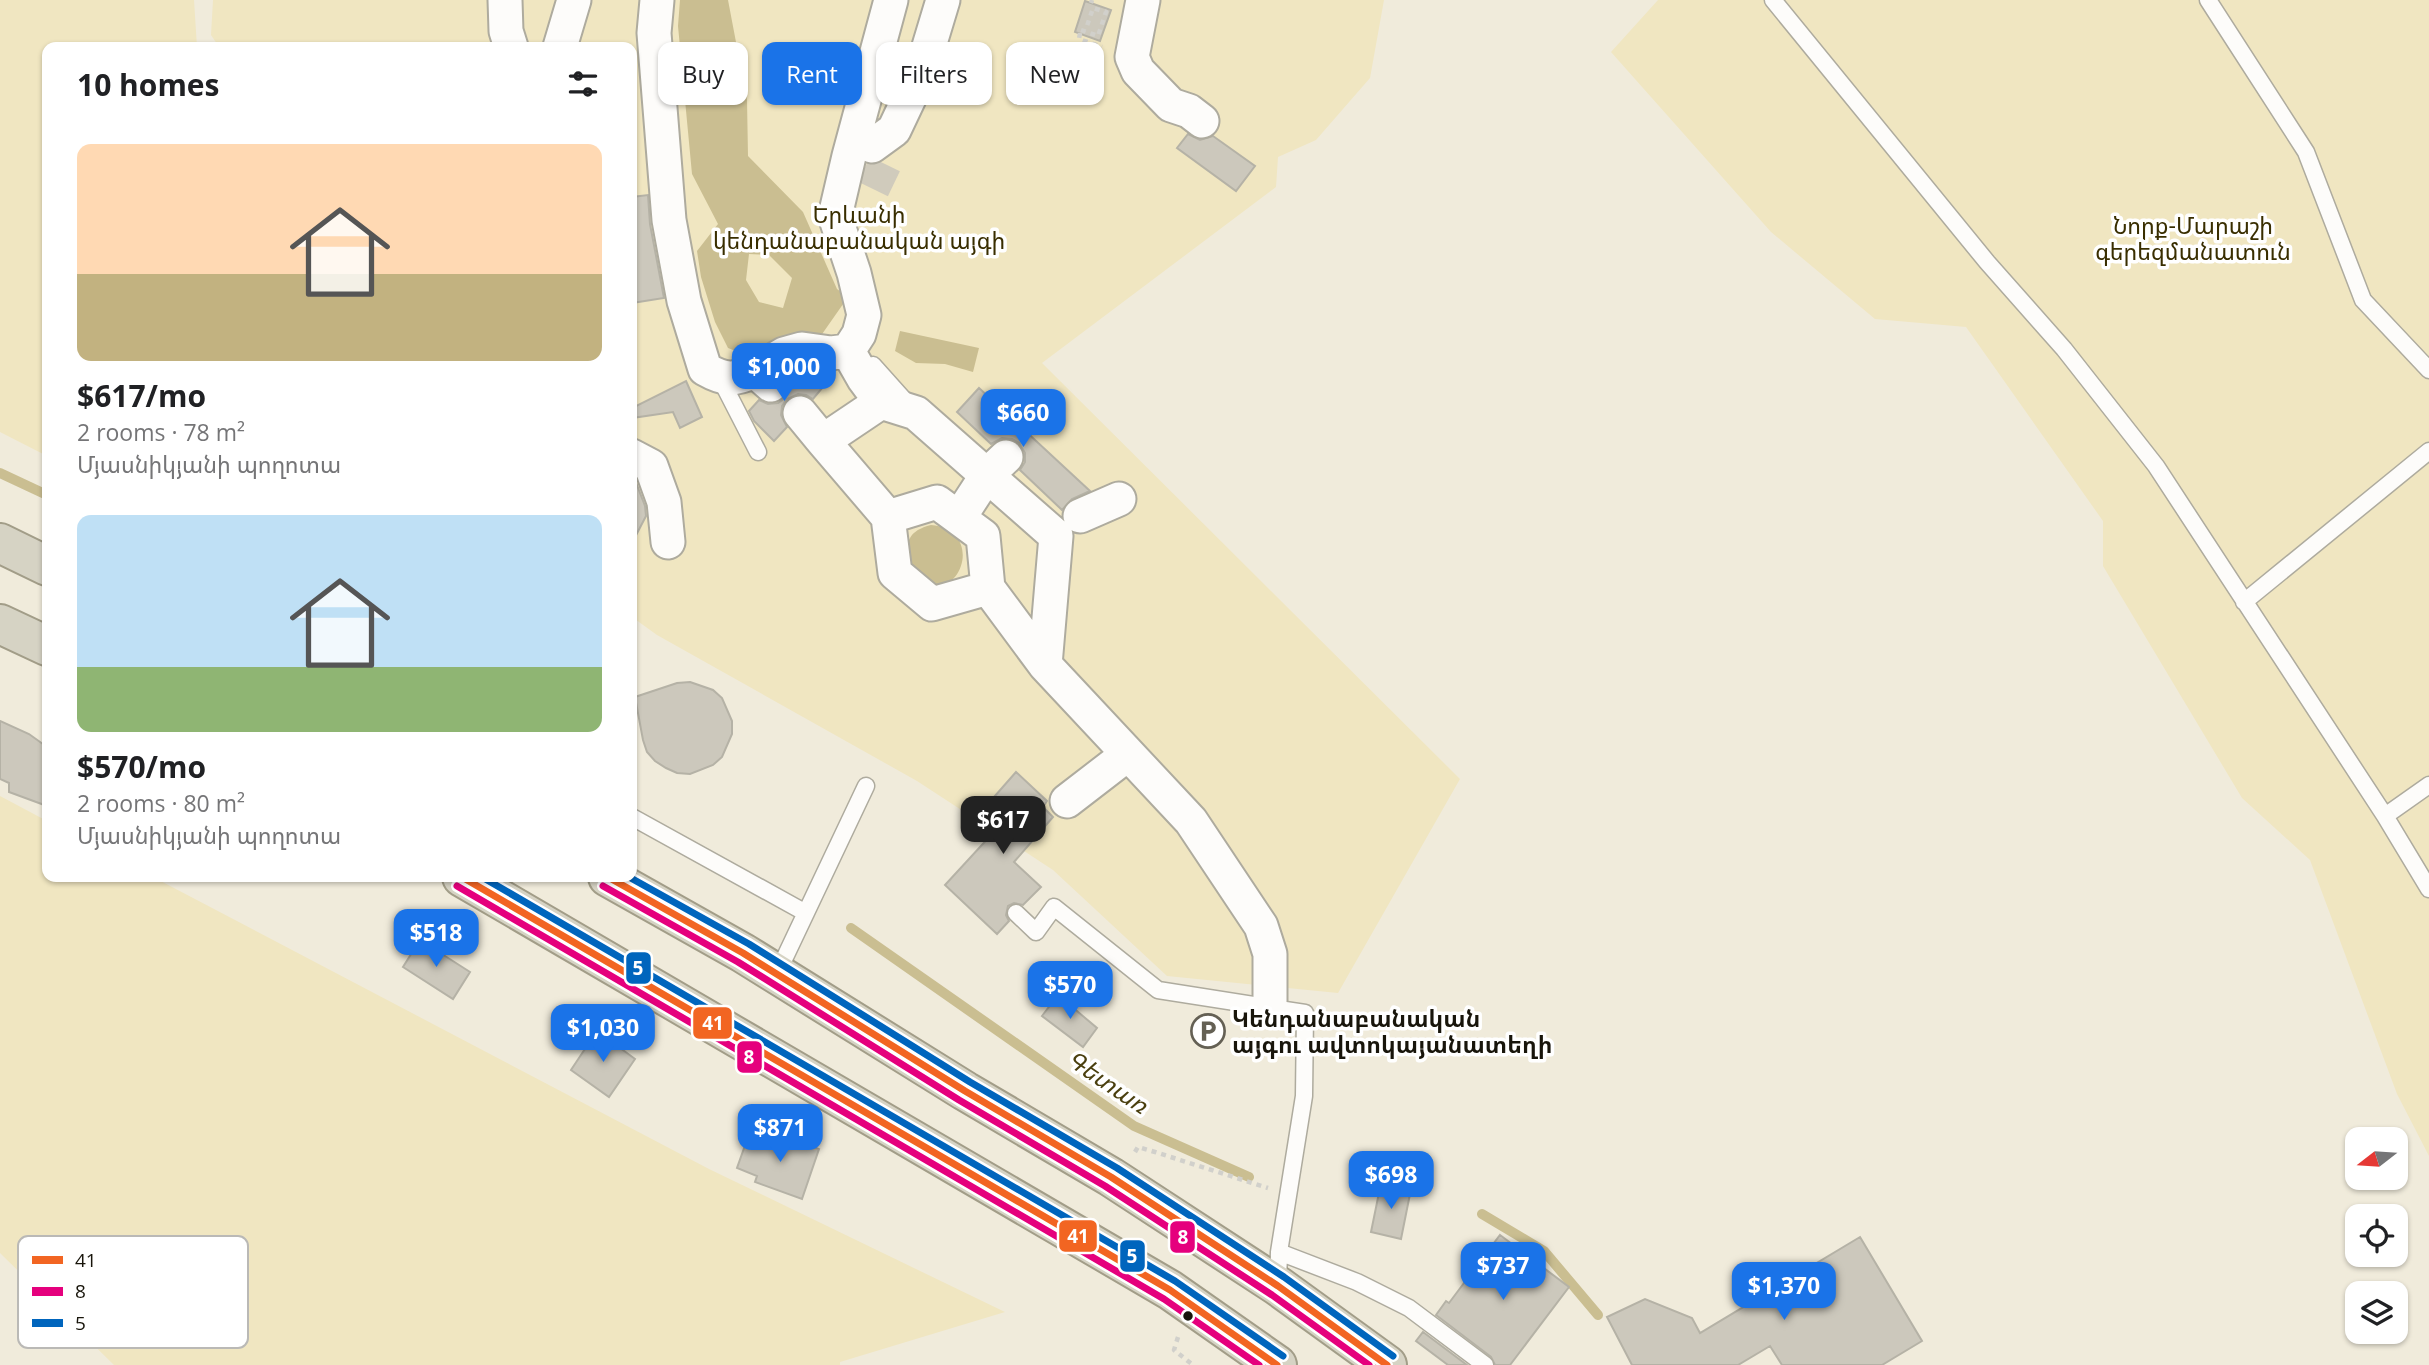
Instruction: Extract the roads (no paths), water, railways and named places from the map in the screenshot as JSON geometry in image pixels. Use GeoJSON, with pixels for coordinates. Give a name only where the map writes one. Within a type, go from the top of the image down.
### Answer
{"type":"FeatureCollection","features":[{"type":"Feature","properties":{"kind":"highway"},"geometry":{"type":"LineString","coordinates":[[0,542],[42,563]]}},
{"type":"Feature","properties":{"kind":"highway"},"geometry":{"type":"LineString","coordinates":[[0,624],[42,644]]}},
{"type":"Feature","properties":{"kind":"highway"},"geometry":{"type":"LineString","coordinates":[[471,882],[1156,1281],[1277,1365]]}},
{"type":"Feature","properties":{"kind":"highway"},"geometry":{"type":"LineString","coordinates":[[617,882],[777,974],[965,1091],[1111,1177],[1279,1269],[1387,1365]]}},
{"type":"Feature","properties":{"kind":"street"},"geometry":{"type":"LineString","coordinates":[[505,0],[506,31],[509,42]]}},
{"type":"Feature","properties":{"kind":"street"},"geometry":{"type":"LineString","coordinates":[[561,42],[574,0]]}},
{"type":"Feature","properties":{"kind":"street"},"geometry":{"type":"LineString","coordinates":[[657,0],[654,33],[668,220],[684,301],[705,369],[720,378],[736,379],[763,378],[784,354],[802,349],[831,353],[853,343],[864,315],[835,216],[891,0]]}},
{"type":"Feature","properties":{"kind":"street"},"geometry":{"type":"LineString","coordinates":[[900,0],[884,147],[921,73],[943,0]]}},
{"type":"Feature","properties":{"kind":"street"},"geometry":{"type":"LineString","coordinates":[[1143,0],[1132,57],[1138,71],[1171,106],[1189,111],[1202,121]]}},
{"type":"Feature","properties":{"kind":"street"},"geometry":{"type":"LineString","coordinates":[[853,343],[877,396],[916,413],[1070,519]]}},
{"type":"Feature","properties":{"kind":"street"},"geometry":{"type":"LineString","coordinates":[[824,441],[877,396]]}},
{"type":"Feature","properties":{"kind":"street"},"geometry":{"type":"LineString","coordinates":[[800,413],[888,517],[895,573],[932,604],[988,587]]}},
{"type":"Feature","properties":{"kind":"street"},"geometry":{"type":"LineString","coordinates":[[637,459],[651,466],[663,502],[668,542]]}},
{"type":"Feature","properties":{"kind":"street"},"geometry":{"type":"LineString","coordinates":[[959,518],[996,466]]}},
{"type":"Feature","properties":{"kind":"street"},"geometry":{"type":"LineString","coordinates":[[1070,519],[1119,499]]}},
{"type":"Feature","properties":{"kind":"street"},"geometry":{"type":"LineString","coordinates":[[888,517],[937,502],[983,536],[988,587],[1045,666],[1191,821],[1261,926],[1270,954],[1270,1007]]}},
{"type":"Feature","properties":{"kind":"street"},"geometry":{"type":"LineString","coordinates":[[1045,666],[1070,519]]}},
{"type":"Feature","properties":{"kind":"street"},"geometry":{"type":"LineString","coordinates":[[1067,801],[1128,754]]}},
{"type":"Feature","properties":{"kind":"lane"},"geometry":{"type":"LineString","coordinates":[[1773,0],[1987,262],[2064,349],[2156,466],[2429,889]]}},
{"type":"Feature","properties":{"kind":"lane"},"geometry":{"type":"LineString","coordinates":[[2208,0],[2306,152],[2364,300],[2429,370]]}},
{"type":"Feature","properties":{"kind":"lane"},"geometry":{"type":"LineString","coordinates":[[853,343],[916,413]]}},
{"type":"Feature","properties":{"kind":"lane"},"geometry":{"type":"LineString","coordinates":[[720,378],[758,452]]}},
{"type":"Feature","properties":{"kind":"lane"},"geometry":{"type":"LineString","coordinates":[[2244,602],[2429,451]]}},
{"type":"Feature","properties":{"kind":"lane"},"geometry":{"type":"LineString","coordinates":[[2385,817],[2429,785]]}},
{"type":"Feature","properties":{"kind":"lane"},"geometry":{"type":"LineString","coordinates":[[777,974],[866,786]]}},
{"type":"Feature","properties":{"kind":"lane"},"geometry":{"type":"LineString","coordinates":[[637,820],[806,913]]}},
{"type":"Feature","properties":{"kind":"lane"},"geometry":{"type":"LineString","coordinates":[[1016,913],[1036,932],[1054,907],[1158,990],[1305,1013],[1304,1096],[1279,1269],[1357,1282],[1409,1308],[1485,1365]]}},
{"type":"Feature","properties":{"kind":"waterway","name":"Գետառ"},"geometry":{"type":"LineString","coordinates":[[0,473],[42,493]]}},
{"type":"Feature","properties":{"kind":"waterway","name":"Գետառ"},"geometry":{"type":"LineString","coordinates":[[851,928],[1134,1126],[1249,1177]]}},
{"type":"Feature","properties":{"kind":"waterway","name":"Գետառ"},"geometry":{"type":"LineString","coordinates":[[1482,1214],[1544,1251],[1598,1315]]}},
{"type":"Feature","properties":{"kind":"tunnel"},"geometry":{"type":"LineString","coordinates":[[873,189],[885,164]]}},
{"type":"Feature","properties":{"kind":"place","name":"Կենդանաբանական այգու ավտոկայանատեղի"},"geometry":{"type":"Point","coordinates":[1208,1031]}},
{"type":"Feature","properties":{"kind":"park label","name":"Երևանի կենդանաբանական այգի"},"geometry":{"type":"Point","coordinates":[859,227]}},
{"type":"Feature","properties":{"kind":"park label","name":"Նորք-Մարաշի գերեզմանատուն"},"geometry":{"type":"Point","coordinates":[2193,238]}}]}
